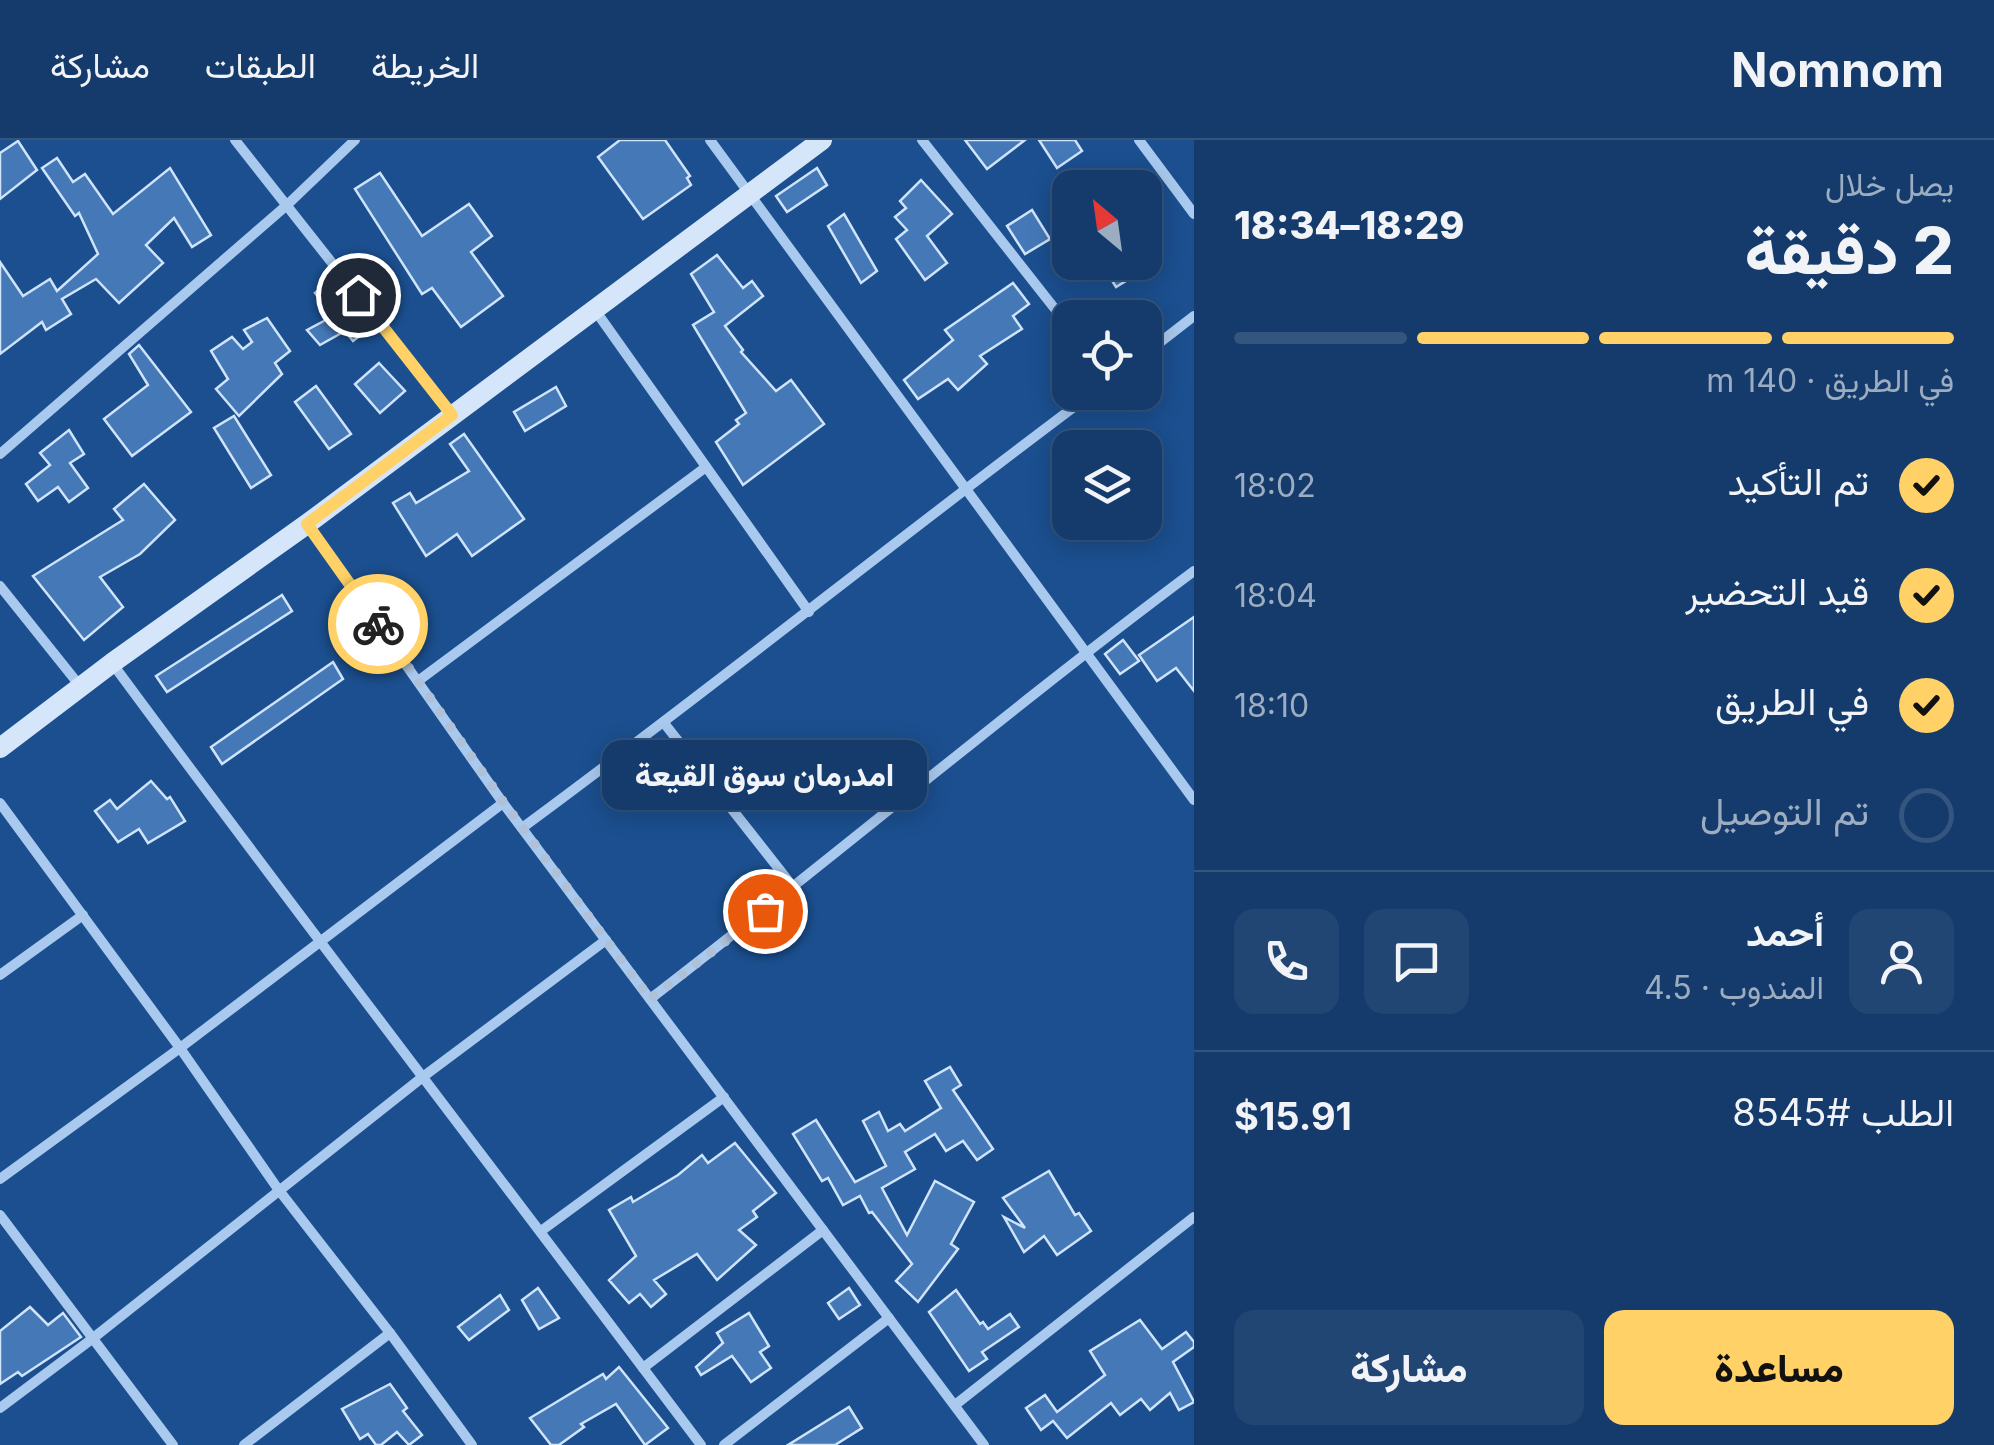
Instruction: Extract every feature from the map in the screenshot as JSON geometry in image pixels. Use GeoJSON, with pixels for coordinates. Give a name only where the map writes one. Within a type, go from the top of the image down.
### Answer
{"type":"FeatureCollection","features":[{"type":"Feature","properties":{"kind":"street"},"geometry":{"type":"LineString","coordinates":[[235,140],[452,415]]}},
{"type":"Feature","properties":{"kind":"street"},"geometry":{"type":"LineString","coordinates":[[0,454],[287,205],[355,140]]}},
{"type":"Feature","properties":{"kind":"street"},"geometry":{"type":"LineString","coordinates":[[710,140],[1194,800]]}},
{"type":"Feature","properties":{"kind":"street"},"geometry":{"type":"LineString","coordinates":[[0,748],[822,140]]}},
{"type":"Feature","properties":{"kind":"street"},"geometry":{"type":"LineString","coordinates":[[922,140],[1052,305]]}},
{"type":"Feature","properties":{"kind":"street"},"geometry":{"type":"LineString","coordinates":[[1139,140],[1194,214]]}},
{"type":"Feature","properties":{"kind":"street"},"geometry":{"type":"LineString","coordinates":[[595,310],[808,612]]}},
{"type":"Feature","properties":{"kind":"street"},"geometry":{"type":"LineString","coordinates":[[1162,341],[1194,316]]}},
{"type":"Feature","properties":{"kind":"street"},"geometry":{"type":"LineString","coordinates":[[522,828],[1070,410]]}},
{"type":"Feature","properties":{"kind":"street"},"geometry":{"type":"LineString","coordinates":[[418,681],[706,467]]}},
{"type":"Feature","properties":{"kind":"street"},"geometry":{"type":"LineString","coordinates":[[307,524],[522,828],[981,1440],[965,1445]]}},
{"type":"Feature","properties":{"kind":"street"},"geometry":{"type":"LineString","coordinates":[[650,999],[1086,652],[1194,572]]}},
{"type":"Feature","properties":{"kind":"street"},"geometry":{"type":"LineString","coordinates":[[0,586],[80,686]]}},
{"type":"Feature","properties":{"kind":"street"},"geometry":{"type":"LineString","coordinates":[[112,663],[701,1445]]}},
{"type":"Feature","properties":{"kind":"street"},"geometry":{"type":"LineString","coordinates":[[664,723],[794,888]]}},
{"type":"Feature","properties":{"kind":"street"},"geometry":{"type":"LineString","coordinates":[[0,803],[278,1189],[390,1333],[465,1443]]}},
{"type":"Feature","properties":{"kind":"street"},"geometry":{"type":"LineString","coordinates":[[0,1179],[504,803]]}},
{"type":"Feature","properties":{"kind":"street"},"geometry":{"type":"LineString","coordinates":[[0,976],[82,915]]}},
{"type":"Feature","properties":{"kind":"street"},"geometry":{"type":"LineString","coordinates":[[0,1408],[92,1340],[424,1076],[606,940]]}},
{"type":"Feature","properties":{"kind":"street"},"geometry":{"type":"LineString","coordinates":[[541,1232],[724,1098]]}},
{"type":"Feature","properties":{"kind":"street"},"geometry":{"type":"LineString","coordinates":[[0,1215],[173,1445]]}},
{"type":"Feature","properties":{"kind":"street"},"geometry":{"type":"LineString","coordinates":[[954,1405],[1194,1218]]}},
{"type":"Feature","properties":{"kind":"street"},"geometry":{"type":"LineString","coordinates":[[644,1368],[824,1230]]}},
{"type":"Feature","properties":{"kind":"street"},"geometry":{"type":"LineString","coordinates":[[724,1445],[889,1318]]}},
{"type":"Feature","properties":{"kind":"street"},"geometry":{"type":"LineString","coordinates":[[244,1445],[390,1333]]}},
{"type":"Feature","properties":{"kind":"building"},"geometry":{"type":"Polygon","coordinates":[[[620,140],[665,140],[690,176],[687,178],[691,185],[643,219],[598,157],[620,140]]]}},
{"type":"Feature","properties":{"kind":"building"},"geometry":{"type":"Polygon","coordinates":[[[965,140],[1025,140],[987,169],[965,140]]]}},
{"type":"Feature","properties":{"kind":"building"},"geometry":{"type":"Polygon","coordinates":[[[1039,140],[1075,140],[1082,151],[1057,168],[1039,140]]]}},
{"type":"Feature","properties":{"kind":"building"},"geometry":{"type":"Polygon","coordinates":[[[18,141],[37,170],[0,199],[0,153],[18,141]]]}},
{"type":"Feature","properties":{"kind":"building"},"geometry":{"type":"Polygon","coordinates":[[[57,158],[73,182],[85,174],[113,214],[170,168],[211,235],[192,247],[174,218],[146,245],[163,263],[119,303],[96,279],[62,299],[71,314],[46,330],[42,322],[0,354],[0,262],[23,296],[50,279],[57,291],[98,254],[79,213],[75,216],[42,168],[57,158]]]}},
{"type":"Feature","properties":{"kind":"building"},"geometry":{"type":"Polygon","coordinates":[[[817,168],[827,185],[787,212],[776,196],[817,168]]]}},
{"type":"Feature","properties":{"kind":"building"},"geometry":{"type":"Polygon","coordinates":[[[380,173],[422,236],[469,204],[492,236],[471,252],[503,296],[461,327],[432,288],[422,294],[355,189],[380,173]]]}},
{"type":"Feature","properties":{"kind":"building"},"geometry":{"type":"Polygon","coordinates":[[[921,180],[952,214],[927,236],[947,263],[925,280],[896,239],[907,230],[895,217],[906,208],[900,201],[921,180]]]}},
{"type":"Feature","properties":{"kind":"building"},"geometry":{"type":"Polygon","coordinates":[[[1032,210],[1050,239],[1025,254],[1007,226],[1032,210]]]}},
{"type":"Feature","properties":{"kind":"building"},"geometry":{"type":"Polygon","coordinates":[[[844,214],[877,271],[861,283],[828,226],[844,214]]]}},
{"type":"Feature","properties":{"kind":"building"},"geometry":{"type":"Polygon","coordinates":[[[717,255],[743,288],[752,281],[763,296],[725,326],[741,352],[776,391],[791,380],[824,424],[743,485],[716,442],[739,424],[736,420],[746,413],[693,325],[714,312],[691,274],[717,255]]]}},
{"type":"Feature","properties":{"kind":"building"},"geometry":{"type":"Polygon","coordinates":[[[331,280],[361,335],[353,341],[345,331],[320,345],[307,330],[333,316],[315,293],[331,280]]]}},
{"type":"Feature","properties":{"kind":"building"},"geometry":{"type":"Polygon","coordinates":[[[1013,283],[1029,304],[1013,316],[1022,329],[980,356],[987,364],[958,390],[948,379],[918,399],[904,380],[953,340],[945,330],[1013,283]]]}},
{"type":"Feature","properties":{"kind":"building"},"geometry":{"type":"Polygon","coordinates":[[[267,318],[290,351],[275,363],[282,374],[239,416],[216,389],[228,379],[211,351],[232,337],[243,349],[252,342],[244,330],[267,318]]]}},
{"type":"Feature","properties":{"kind":"building"},"geometry":{"type":"Polygon","coordinates":[[[139,345],[191,412],[132,456],[104,419],[148,385],[129,354],[139,345]]]}},
{"type":"Feature","properties":{"kind":"building"},"geometry":{"type":"Polygon","coordinates":[[[379,363],[405,391],[380,413],[355,384],[379,363]]]}},
{"type":"Feature","properties":{"kind":"building"},"geometry":{"type":"Polygon","coordinates":[[[316,386],[351,434],[329,449],[295,402],[316,386]]]}},
{"type":"Feature","properties":{"kind":"building"},"geometry":{"type":"Polygon","coordinates":[[[556,387],[566,406],[525,431],[514,412],[556,387]]]}},
{"type":"Feature","properties":{"kind":"building"},"geometry":{"type":"Polygon","coordinates":[[[234,416],[271,475],[251,488],[214,428],[234,416]]]}},
{"type":"Feature","properties":{"kind":"building"},"geometry":{"type":"Polygon","coordinates":[[[69,430],[84,454],[70,463],[88,488],[69,502],[58,487],[38,501],[26,484],[50,465],[40,453],[69,430]]]}},
{"type":"Feature","properties":{"kind":"building"},"geometry":{"type":"Polygon","coordinates":[[[464,434],[524,519],[472,556],[457,534],[426,556],[393,503],[410,493],[416,503],[469,471],[450,444],[464,434]]]}},
{"type":"Feature","properties":{"kind":"building"},"geometry":{"type":"Polygon","coordinates":[[[144,484],[175,520],[140,554],[100,577],[123,607],[84,640],[33,576],[123,520],[114,509],[144,484]]]}},
{"type":"Feature","properties":{"kind":"building"},"geometry":{"type":"Polygon","coordinates":[[[282,595],[292,611],[167,692],[156,676],[282,595]]]}},
{"type":"Feature","properties":{"kind":"building"},"geometry":{"type":"Polygon","coordinates":[[[1194,617],[1194,691],[1176,668],[1157,681],[1139,655],[1194,617]]]}},
{"type":"Feature","properties":{"kind":"building"},"geometry":{"type":"Polygon","coordinates":[[[1123,640],[1139,661],[1120,674],[1105,654],[1123,640]]]}},
{"type":"Feature","properties":{"kind":"building"},"geometry":{"type":"Polygon","coordinates":[[[333,662],[343,679],[222,764],[211,747],[333,662]]]}},
{"type":"Feature","properties":{"kind":"building"},"geometry":{"type":"Polygon","coordinates":[[[151,781],[167,799],[170,797],[185,821],[148,843],[139,829],[118,842],[95,811],[110,800],[117,809],[151,781]]]}},
{"type":"Feature","properties":{"kind":"building"},"geometry":{"type":"Polygon","coordinates":[[[950,1067],[961,1085],[953,1090],[993,1149],[977,1160],[963,1141],[946,1151],[935,1134],[905,1152],[915,1169],[882,1188],[907,1235],[935,1181],[974,1202],[951,1244],[958,1249],[918,1302],[896,1281],[912,1264],[869,1213],[860,1196],[843,1205],[828,1178],[822,1181],[793,1134],[816,1120],[855,1182],[886,1166],[863,1121],[879,1112],[888,1131],[900,1124],[905,1131],[941,1108],[925,1081],[950,1067]]]}},
{"type":"Feature","properties":{"kind":"building"},"geometry":{"type":"Polygon","coordinates":[[[735,1143],[776,1193],[753,1211],[757,1217],[739,1230],[756,1245],[717,1280],[697,1254],[654,1280],[666,1294],[651,1307],[640,1294],[629,1303],[609,1280],[636,1256],[609,1210],[631,1197],[633,1202],[678,1175],[702,1155],[708,1163],[735,1143]]]}},
{"type":"Feature","properties":{"kind":"building"},"geometry":{"type":"Polygon","coordinates":[[[1049,1171],[1075,1215],[1079,1213],[1091,1231],[1057,1255],[1044,1236],[1024,1252],[1004,1217],[1025,1228],[1003,1198],[1049,1171]]]}},
{"type":"Feature","properties":{"kind":"building"},"geometry":{"type":"Polygon","coordinates":[[[538,1288],[559,1318],[539,1329],[522,1300],[538,1288]]]}},
{"type":"Feature","properties":{"kind":"building"},"geometry":{"type":"Polygon","coordinates":[[[849,1288],[860,1305],[839,1319],[828,1303],[849,1288]]]}},
{"type":"Feature","properties":{"kind":"building"},"geometry":{"type":"Polygon","coordinates":[[[956,1290],[980,1324],[983,1322],[988,1329],[1010,1314],[1019,1327],[982,1352],[987,1359],[969,1371],[929,1312],[956,1290]]]}},
{"type":"Feature","properties":{"kind":"building"},"geometry":{"type":"Polygon","coordinates":[[[500,1295],[509,1310],[469,1340],[458,1327],[500,1295]]]}},
{"type":"Feature","properties":{"kind":"building"},"geometry":{"type":"Polygon","coordinates":[[[30,1307],[48,1325],[63,1313],[81,1337],[22,1376],[18,1372],[0,1384],[0,1331],[30,1307]]]}},
{"type":"Feature","properties":{"kind":"building"},"geometry":{"type":"Polygon","coordinates":[[[749,1313],[769,1346],[760,1352],[771,1368],[751,1382],[732,1356],[701,1375],[696,1367],[723,1343],[717,1333],[749,1313]]]}},
{"type":"Feature","properties":{"kind":"building"},"geometry":{"type":"Polygon","coordinates":[[[1140,1320],[1162,1349],[1186,1332],[1194,1342],[1194,1347],[1173,1362],[1194,1402],[1179,1410],[1170,1393],[1150,1410],[1141,1399],[1120,1415],[1111,1403],[1067,1438],[1053,1421],[1041,1430],[1026,1408],[1045,1395],[1057,1412],[1105,1375],[1090,1351],[1140,1320]]]}},
{"type":"Feature","properties":{"kind":"building"},"geometry":{"type":"Polygon","coordinates":[[[619,1367],[668,1428],[645,1445],[616,1404],[581,1424],[584,1427],[559,1445],[551,1445],[530,1418],[603,1374],[606,1379],[619,1367]]]}},
{"type":"Feature","properties":{"kind":"building"},"geometry":{"type":"Polygon","coordinates":[[[390,1384],[407,1408],[403,1411],[422,1435],[409,1445],[397,1432],[381,1445],[376,1445],[368,1434],[360,1439],[342,1409],[390,1384]]]}},
{"type":"Feature","properties":{"kind":"building"},"geometry":{"type":"Polygon","coordinates":[[[849,1407],[862,1428],[835,1445],[788,1445],[849,1407]]]}},
{"type":"Feature","properties":{"kind":"way so far"},"geometry":{"type":"LineString","coordinates":[[378,624],[504,803],[650,999],[765,911]]}},
{"type":"Feature","properties":{"kind":"place","name":"امدرمان سوق القيعة"},"geometry":{"type":"Point","coordinates":[765,911]}},
{"type":"Feature","properties":{"kind":"route"},"geometry":{"type":"LineString","coordinates":[[358,295],[452,415],[307,524],[378,624]]}}]}
